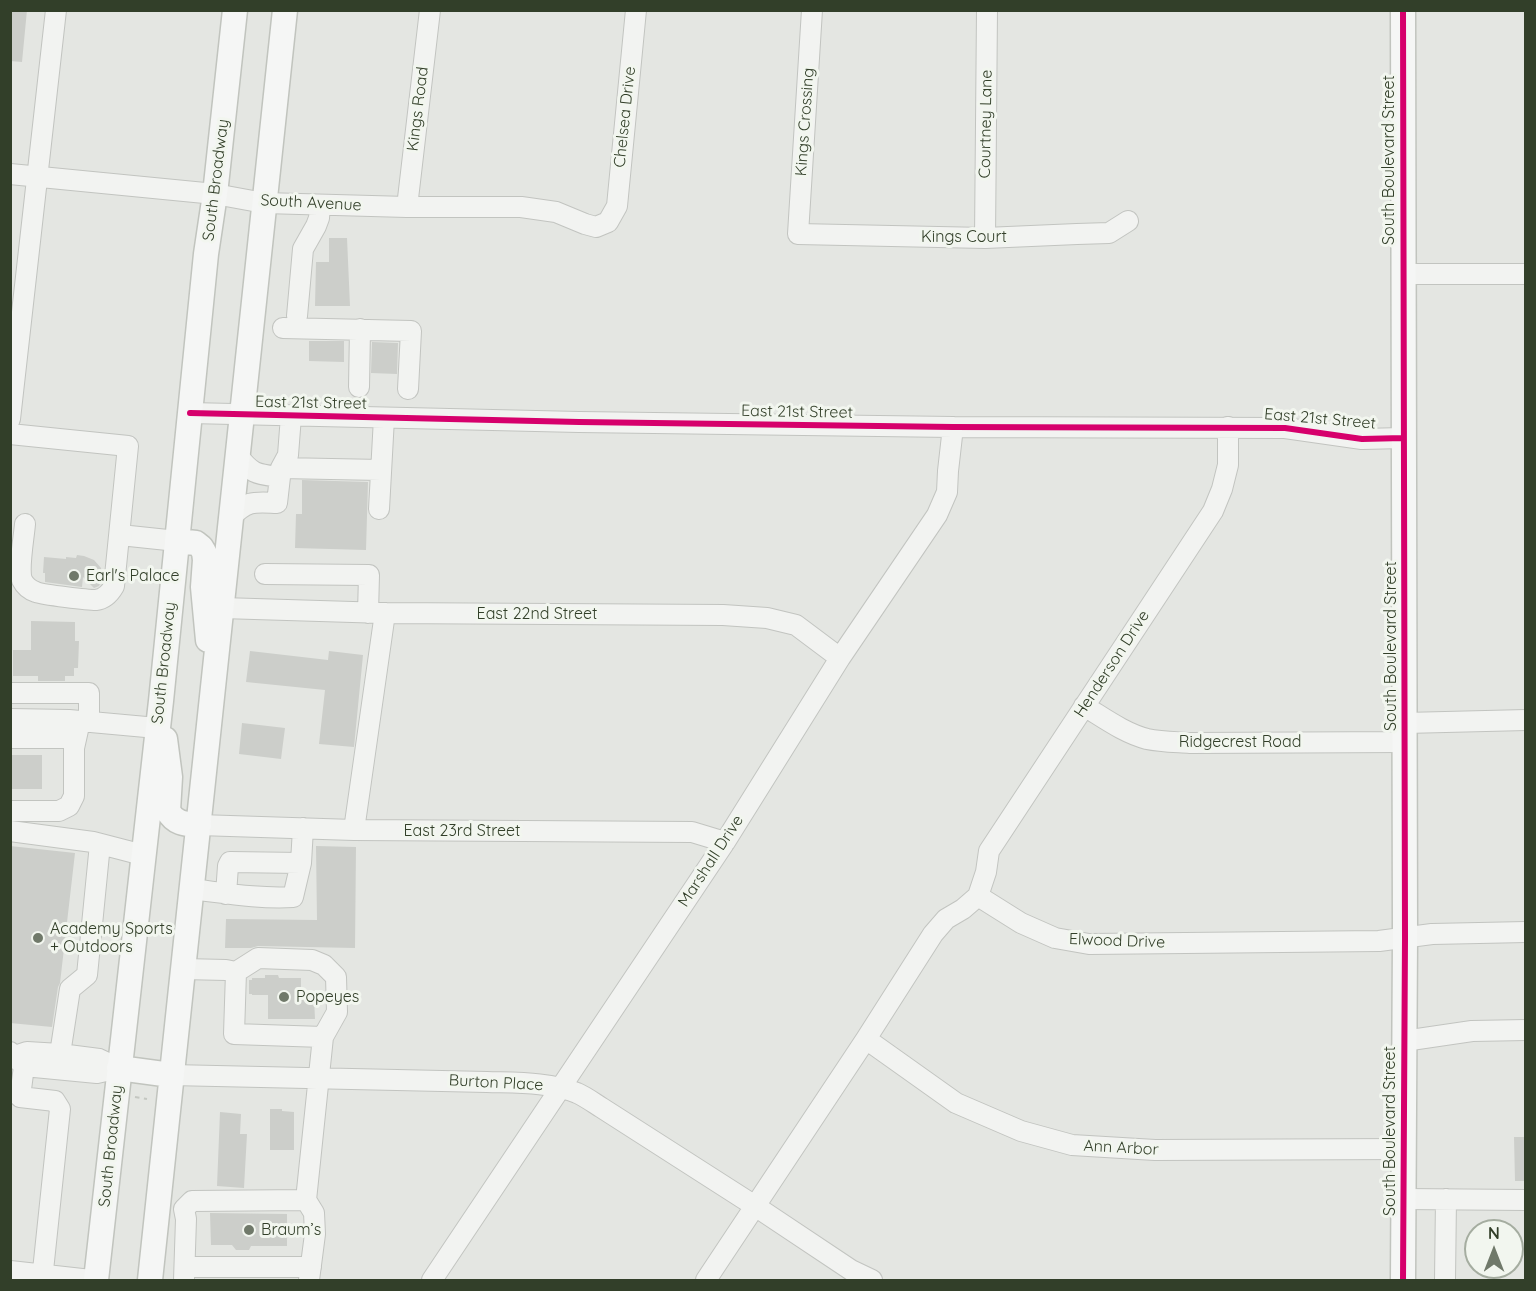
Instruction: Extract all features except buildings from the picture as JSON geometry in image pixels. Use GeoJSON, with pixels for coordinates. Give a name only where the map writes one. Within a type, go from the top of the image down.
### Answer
{"type":"FeatureCollection","features":[{"type":"Feature","properties":{"kind":"main road","name":"South Broadway"},"geometry":{"type":"LineString","coordinates":[[96,1281],[161,701],[206,254],[215,194],[235,10]]}},
{"type":"Feature","properties":{"kind":"main road"},"geometry":{"type":"LineString","coordinates":[[150,1281],[285,10]]}},
{"type":"Feature","properties":{"kind":"main road","name":"South Boulevard Street"},"geometry":{"type":"LineString","coordinates":[[1403,10],[1405,732],[1403,1281]]}},
{"type":"Feature","properties":{"kind":"main road"},"geometry":{"type":"LineString","coordinates":[[177,541],[196,543],[204,552],[203,587],[213,691]]}},
{"type":"Feature","properties":{"kind":"main road"},"geometry":{"type":"LineString","coordinates":[[161,701],[170,777],[168,811],[176,821],[199,825]]}},
{"type":"Feature","properties":{"kind":"main road"},"geometry":{"type":"LineString","coordinates":[[119,1068],[171,1075]]}},
{"type":"Feature","properties":{"kind":"street"},"geometry":{"type":"LineString","coordinates":[[10,419],[56,10]]}},
{"type":"Feature","properties":{"kind":"street","name":"Kings Road"},"geometry":{"type":"LineString","coordinates":[[407,207],[430,10]]}},
{"type":"Feature","properties":{"kind":"street","name":"Chelsea Drive"},"geometry":{"type":"LineString","coordinates":[[608,222],[616,206],[636,10]]}},
{"type":"Feature","properties":{"kind":"street","name":"Kings Crossing"},"geometry":{"type":"LineString","coordinates":[[798,234],[812,10]]}},
{"type":"Feature","properties":{"kind":"street","name":"Courtney Lane"},"geometry":{"type":"LineString","coordinates":[[985,238],[987,10]]}},
{"type":"Feature","properties":{"kind":"street","name":"South Avenue"},"geometry":{"type":"LineString","coordinates":[[10,174],[215,194],[264,203],[521,207],[556,212],[596,227],[608,222]]}},
{"type":"Feature","properties":{"kind":"street"},"geometry":{"type":"LineString","coordinates":[[320,204],[319,218],[303,249],[290,322],[360,330],[411,331],[408,389]]}},
{"type":"Feature","properties":{"kind":"street","name":"Kings Court"},"geometry":{"type":"LineString","coordinates":[[798,234],[985,238],[1109,233],[1128,221]]}},
{"type":"Feature","properties":{"kind":"street"},"geometry":{"type":"LineString","coordinates":[[1403,274],[1526,274]]}},
{"type":"Feature","properties":{"kind":"street"},"geometry":{"type":"LineString","coordinates":[[359,387],[360,330]]}},
{"type":"Feature","properties":{"kind":"street","name":"East 21st Street"},"geometry":{"type":"LineString","coordinates":[[189,413],[952,427],[1285,428],[1362,439],[1403,438]]}},
{"type":"Feature","properties":{"kind":"street"},"geometry":{"type":"LineString","coordinates":[[231,517],[244,505],[277,503],[280,473],[288,455],[291,416]]}},
{"type":"Feature","properties":{"kind":"street"},"geometry":{"type":"LineString","coordinates":[[379,509],[384,418]]}},
{"type":"Feature","properties":{"kind":"street","name":"Marshall Drive"},"geometry":{"type":"LineString","coordinates":[[432,1281],[725,842],[840,657],[937,515],[947,492],[952,427]]}},
{"type":"Feature","properties":{"kind":"street","name":"Henderson Drive"},"geometry":{"type":"LineString","coordinates":[[978,896],[986,872],[989,851],[1213,511],[1228,465],[1228,427]]}},
{"type":"Feature","properties":{"kind":"street"},"geometry":{"type":"LineString","coordinates":[[10,434],[128,446],[114,586],[110,593],[97,600],[45,594],[35,592],[26,586],[21,570],[26,524]]}},
{"type":"Feature","properties":{"kind":"street"},"geometry":{"type":"LineString","coordinates":[[238,456],[246,467],[255,473],[381,470]]}},
{"type":"Feature","properties":{"kind":"street"},"geometry":{"type":"LineString","coordinates":[[120,535],[177,541]]}},
{"type":"Feature","properties":{"kind":"street"},"geometry":{"type":"LineString","coordinates":[[265,574],[369,575],[376,613],[354,830]]}},
{"type":"Feature","properties":{"kind":"street","name":"East 22nd Street"},"geometry":{"type":"LineString","coordinates":[[222,608],[376,613],[723,615],[767,618],[796,625],[840,657]]}},
{"type":"Feature","properties":{"kind":"street"},"geometry":{"type":"LineString","coordinates":[[10,693],[89,693],[82,727],[74,748],[74,796],[69,806],[59,811],[10,811]]}},
{"type":"Feature","properties":{"kind":"street","name":"Ridgecrest Road"},"geometry":{"type":"LineString","coordinates":[[1084,706],[1128,732],[1147,739],[1190,743],[1405,732],[1526,720]]}},
{"type":"Feature","properties":{"kind":"street"},"geometry":{"type":"LineString","coordinates":[[10,719],[82,727],[157,728]]}},
{"type":"Feature","properties":{"kind":"street"},"geometry":{"type":"LineString","coordinates":[[10,738],[82,727]]}},
{"type":"Feature","properties":{"kind":"street","name":"East 23rd Street"},"geometry":{"type":"LineString","coordinates":[[199,825],[354,830],[692,832],[725,842]]}},
{"type":"Feature","properties":{"kind":"street"},"geometry":{"type":"LineString","coordinates":[[192,890],[293,897],[301,862],[303,828]]}},
{"type":"Feature","properties":{"kind":"street"},"geometry":{"type":"LineString","coordinates":[[10,831],[100,844],[143,855]]}},
{"type":"Feature","properties":{"kind":"street"},"geometry":{"type":"LineString","coordinates":[[60,1054],[70,989],[87,975],[100,844]]}},
{"type":"Feature","properties":{"kind":"street"},"geometry":{"type":"LineString","coordinates":[[226,894],[230,862],[301,862]]}},
{"type":"Feature","properties":{"kind":"street"},"geometry":{"type":"LineString","coordinates":[[706,1281],[933,934],[946,919],[963,909],[978,896]]}},
{"type":"Feature","properties":{"kind":"street","name":"Elwood Drive"},"geometry":{"type":"LineString","coordinates":[[978,896],[1021,923],[1054,939],[1089,944],[1379,941],[1432,934],[1526,932]]}},
{"type":"Feature","properties":{"kind":"street"},"geometry":{"type":"LineString","coordinates":[[183,969],[236,972],[258,958],[312,960],[324,965],[336,977],[337,1012],[323,1037],[306,1200],[314,1215],[315,1234],[310,1274],[185,1274],[186,1220],[184,1209]]}},
{"type":"Feature","properties":{"kind":"street"},"geometry":{"type":"LineString","coordinates":[[236,972],[234,1034],[323,1037]]}},
{"type":"Feature","properties":{"kind":"street"},"geometry":{"type":"LineString","coordinates":[[1404,1041],[1472,1031],[1526,1030]]}},
{"type":"Feature","properties":{"kind":"street","name":"Ann Arbor"},"geometry":{"type":"LineString","coordinates":[[866,1039],[956,1103],[1021,1131],[1072,1145],[1155,1150],[1404,1149]]}},
{"type":"Feature","properties":{"kind":"street"},"geometry":{"type":"LineString","coordinates":[[16,1058],[27,1052],[60,1054],[99,1059],[119,1068]]}},
{"type":"Feature","properties":{"kind":"street"},"geometry":{"type":"LineString","coordinates":[[16,1058],[97,1073],[119,1068]]}},
{"type":"Feature","properties":{"kind":"street"},"geometry":{"type":"LineString","coordinates":[[16,1058],[20,1097],[55,1101],[60,1108],[42,1278]]}},
{"type":"Feature","properties":{"kind":"street","name":"Burton Place"},"geometry":{"type":"LineString","coordinates":[[171,1075],[522,1083],[561,1088],[580,1094],[850,1270],[872,1281]]}},
{"type":"Feature","properties":{"kind":"street"},"geometry":{"type":"LineString","coordinates":[[1403,1199],[1526,1200]]}},
{"type":"Feature","properties":{"kind":"street"},"geometry":{"type":"LineString","coordinates":[[1445,1281],[1446,1199]]}},
{"type":"Feature","properties":{"kind":"street"},"geometry":{"type":"LineString","coordinates":[[158,1208],[184,1209],[194,1201],[306,1200]]}},
{"type":"Feature","properties":{"kind":"street"},"geometry":{"type":"LineString","coordinates":[[10,1271],[42,1278],[91,1281]]}},
{"type":"Feature","properties":{"kind":"path"},"geometry":{"type":"LineString","coordinates":[[129,1097],[147,1099]]}},
{"type":"Feature","properties":{"kind":"cycle path"},"geometry":{"type":"LineString","coordinates":[[1403,10],[1405,938],[1403,1280]]}},
{"type":"Feature","properties":{"kind":"cycle path"},"geometry":{"type":"LineString","coordinates":[[190,413],[579,422],[953,427],[1285,428],[1362,439],[1403,438]]}},
{"type":"Feature","properties":{"kind":"place","name":"Earl's Palace"},"geometry":{"type":"Point","coordinates":[74,576]}},
{"type":"Feature","properties":{"kind":"place","name":"Academy Sports + Outdoors"},"geometry":{"type":"Point","coordinates":[38,938]}},
{"type":"Feature","properties":{"kind":"place","name":"Popeyes"},"geometry":{"type":"Point","coordinates":[284,997]}},
{"type":"Feature","properties":{"kind":"place","name":"Braum’s"},"geometry":{"type":"Point","coordinates":[249,1230]}}]}
